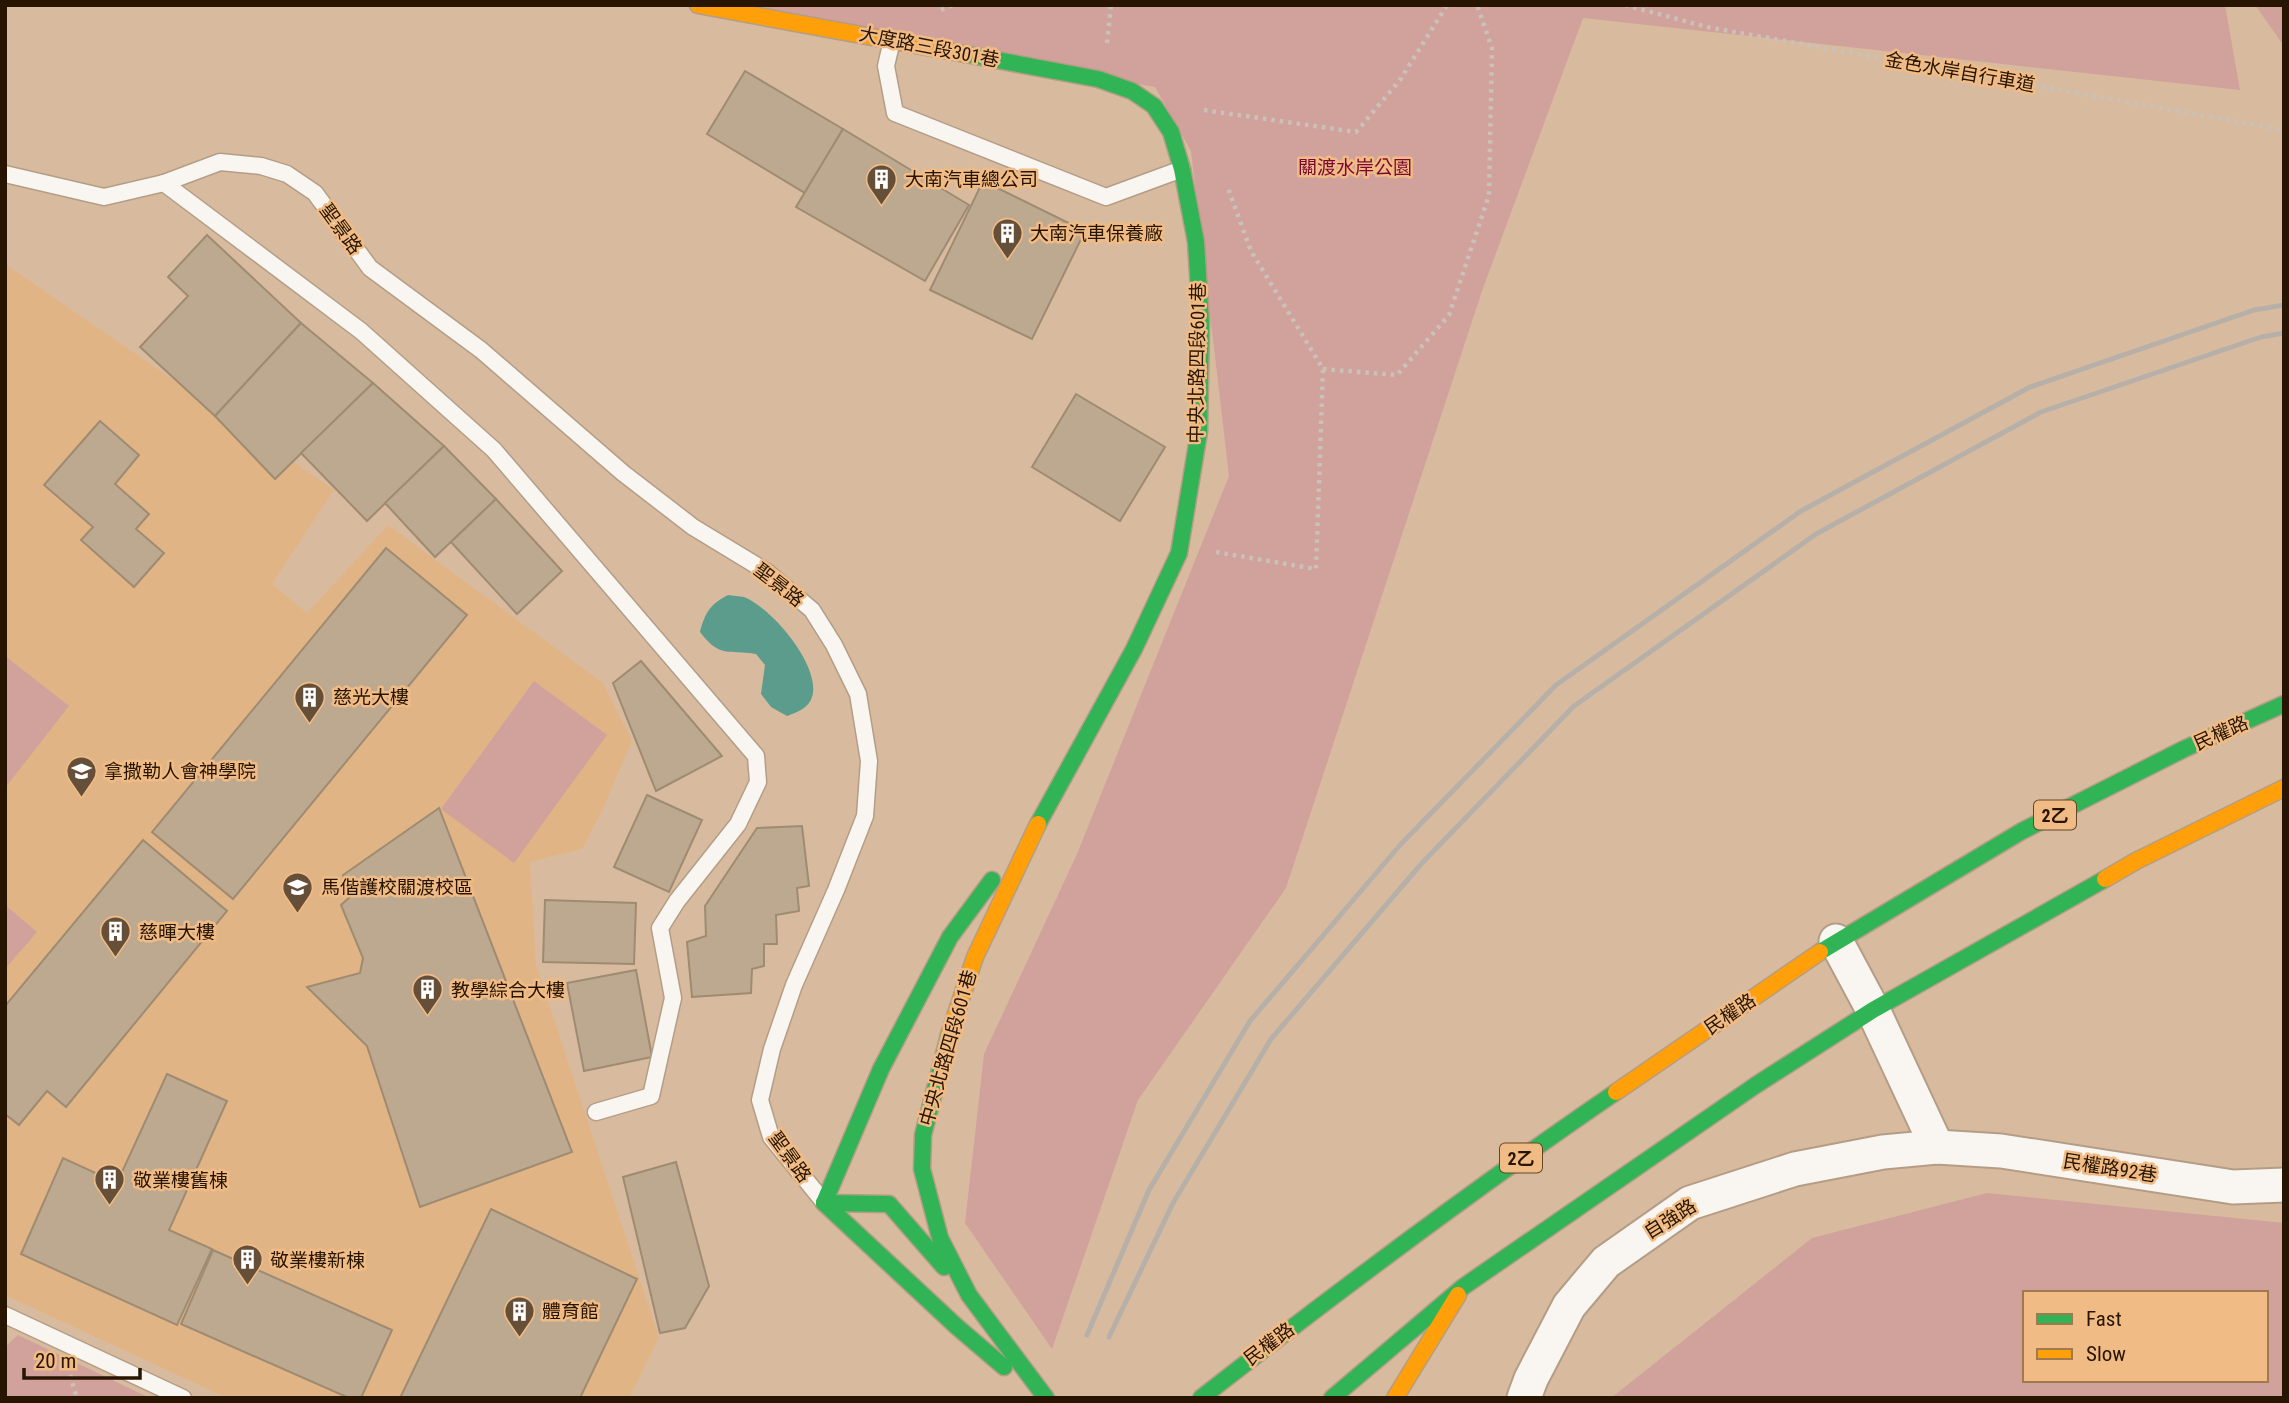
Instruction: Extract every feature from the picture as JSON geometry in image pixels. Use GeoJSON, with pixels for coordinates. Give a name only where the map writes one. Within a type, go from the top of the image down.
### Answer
{"type":"FeatureCollection","features":[{"type":"Feature","properties":{"kind":"street","name":"大度路三段301巷"},"geometry":{"type":"LineString","coordinates":[[698,5],[1098,79],[1132,90],[1154,106]]}},
{"type":"Feature","properties":{"kind":"street","name":"中央北路四段601巷"},"geometry":{"type":"LineString","coordinates":[[1046,1398],[969,1295],[940,1238],[922,1169],[923,1135],[941,1061],[975,957],[1046,805],[1134,649],[1179,553],[1199,432],[1201,323],[1196,242],[1182,169],[1171,132],[1154,106]]}},
{"type":"Feature","properties":{"kind":"street","name":"民權路"},"geometry":{"type":"LineString","coordinates":[[1201,1398],[1346,1285],[1551,1136],[1836,941],[2022,831],[2184,750],[2284,704]]}},
{"type":"Feature","properties":{"kind":"street"},"geometry":{"type":"LineString","coordinates":[[1332,1398],[1463,1287],[1756,1085],[1873,1010],[2136,860],[2284,788]]}},
{"type":"Feature","properties":{"kind":"street","name":"中央北路四段601巷"},"geometry":{"type":"LineString","coordinates":[[824,1203],[881,1069],[950,937],[1046,805]]}},
{"type":"Feature","properties":{"kind":"street"},"geometry":{"type":"LineString","coordinates":[[1836,941],[1873,1010],[1937,1147]]}},
{"type":"Feature","properties":{"kind":"street","name":"民權路92巷"},"geometry":{"type":"LineString","coordinates":[[1937,1147],[2001,1152],[2233,1187],[2284,1185]]}},
{"type":"Feature","properties":{"kind":"street","name":"自強路"},"geometry":{"type":"LineString","coordinates":[[1524,1398],[1569,1306],[1599,1270],[1606,1262],[1690,1203],[1795,1169],[1883,1152],[1937,1147]]}},
{"type":"Feature","properties":{"kind":"street"},"geometry":{"type":"LineString","coordinates":[[824,1203],[889,1204],[969,1295]]}},
{"type":"Feature","properties":{"kind":"street","name":"聖景路"},"geometry":{"type":"LineString","coordinates":[[824,1203],[956,1326],[1040,1398]]}},
{"type":"Feature","properties":{"kind":"street"},"geometry":{"type":"LineString","coordinates":[[1395,1398],[1463,1287]]}},
{"type":"Feature","properties":{"kind":"lane"},"geometry":{"type":"LineString","coordinates":[[891,40],[886,66],[895,113],[1106,197],[1182,169]]}},
{"type":"Feature","properties":{"kind":"lane","name":"聖景路"},"geometry":{"type":"LineString","coordinates":[[5,174],[104,197],[163,183],[220,162],[261,166],[287,174],[315,193],[370,268],[481,350],[623,473],[683,519],[767,572],[812,610],[834,645],[858,694],[869,761],[865,816],[794,985],[772,1049],[760,1100],[771,1137],[824,1203]]}},
{"type":"Feature","properties":{"kind":"lane"},"geometry":{"type":"LineString","coordinates":[[163,183],[361,331],[494,450],[756,756],[758,782],[738,824],[677,901],[660,928],[673,998],[651,1096],[596,1112]]}},
{"type":"Feature","properties":{"kind":"lane"},"geometry":{"type":"LineString","coordinates":[[5,1315],[183,1398]]}},
{"type":"Feature","properties":{"kind":"path"},"geometry":{"type":"LineString","coordinates":[[1204,122],[1199,109],[1356,132],[1400,80],[1447,5]]}},
{"type":"Feature","properties":{"kind":"path"},"geometry":{"type":"LineString","coordinates":[[1323,369],[1397,375],[1448,315],[1489,195],[1492,48],[1477,5]]}},
{"type":"Feature","properties":{"kind":"path","name":"金色水岸自行車道"},"geometry":{"type":"LineString","coordinates":[[1625,5],[1707,27],[2284,130]]}},
{"type":"Feature","properties":{"kind":"path"},"geometry":{"type":"LineString","coordinates":[[1180,547],[1316,569],[1323,369],[1251,251],[1227,187]]}},
{"type":"Feature","properties":{"kind":"shaded area","name":"馬偕護校關渡校區"},"geometry":{"type":"Polygon","coordinates":[[[5,264],[334,490],[272,584],[307,613],[388,525],[603,683],[632,741],[582,849],[530,862],[536,965],[659,1337],[629,1398],[227,1398],[5,1295],[5,264]]]}},
{"type":"Feature","properties":{"kind":"green space","name":"關渡水岸公園"},"geometry":{"type":"Polygon","coordinates":[[[692,5],[2225,5],[2240,90],[1583,18],[1482,291],[1286,888],[1138,1100],[1052,1349],[965,1223],[984,1054],[1077,854],[1229,476],[1191,151],[1155,87],[692,5]]]}},
{"type":"Feature","properties":{"kind":"green space"},"geometry":{"type":"Polygon","coordinates":[[[2255,5],[2284,5],[2284,46],[2255,5]]]}},
{"type":"Feature","properties":{"kind":"green space"},"geometry":{"type":"Polygon","coordinates":[[[5,656],[69,706],[5,788],[5,656]]]}},
{"type":"Feature","properties":{"kind":"green space"},"geometry":{"type":"Polygon","coordinates":[[[534,681],[607,735],[514,863],[441,809],[534,681]]]}},
{"type":"Feature","properties":{"kind":"green space"},"geometry":{"type":"Polygon","coordinates":[[[5,905],[37,932],[5,969],[5,905]]]}},
{"type":"Feature","properties":{"kind":"green space"},"geometry":{"type":"Polygon","coordinates":[[[1987,1193],[2284,1223],[2284,1398],[1611,1398],[1812,1238],[1987,1193]]]}},
{"type":"Feature","properties":{"kind":"green space"},"geometry":{"type":"Polygon","coordinates":[[[18,1335],[150,1398],[5,1398],[5,1347],[18,1335]]]}},
{"type":"Feature","properties":{"kind":"water"},"geometry":{"type":"Polygon","coordinates":[[[728,595],[744,597],[755,603],[792,639],[809,670],[813,684],[812,697],[802,709],[787,716],[771,707],[761,694],[765,665],[756,654],[719,650],[700,632],[709,610],[728,595]]]}},
{"type":"Feature","properties":{"kind":"building"},"geometry":{"type":"Polygon","coordinates":[[[745,71],[843,129],[805,193],[707,134],[745,71]]]}},
{"type":"Feature","properties":{"kind":"building","name":"大南汽車總公司"},"geometry":{"type":"Polygon","coordinates":[[[843,129],[969,205],[925,281],[796,207],[843,129]]]}},
{"type":"Feature","properties":{"kind":"building","name":"大南汽車保養廠"},"geometry":{"type":"Polygon","coordinates":[[[983,181],[1085,231],[1032,339],[930,290],[983,181]]]}},
{"type":"Feature","properties":{"kind":"building"},"geometry":{"type":"Polygon","coordinates":[[[207,235],[301,323],[215,416],[140,347],[188,296],[168,277],[207,235]]]}},
{"type":"Feature","properties":{"kind":"building"},"geometry":{"type":"Polygon","coordinates":[[[301,323],[373,383],[275,479],[215,416],[301,323]]]}},
{"type":"Feature","properties":{"kind":"building"},"geometry":{"type":"Polygon","coordinates":[[[373,383],[444,446],[367,521],[301,453],[373,383]]]}},
{"type":"Feature","properties":{"kind":"building"},"geometry":{"type":"Polygon","coordinates":[[[1076,394],[1165,447],[1120,521],[1032,467],[1076,394]]]}},
{"type":"Feature","properties":{"kind":"building"},"geometry":{"type":"Polygon","coordinates":[[[100,421],[139,455],[115,484],[149,514],[136,529],[164,553],[134,587],[81,540],[93,527],[44,485],[100,421]]]}},
{"type":"Feature","properties":{"kind":"building"},"geometry":{"type":"Polygon","coordinates":[[[444,446],[496,499],[435,557],[385,503],[444,446]]]}},
{"type":"Feature","properties":{"kind":"building"},"geometry":{"type":"Polygon","coordinates":[[[496,499],[562,571],[517,614],[451,542],[496,499]]]}},
{"type":"Feature","properties":{"kind":"building","name":"慈光大樓"},"geometry":{"type":"Polygon","coordinates":[[[386,548],[467,615],[233,899],[152,832],[386,548]]]}},
{"type":"Feature","properties":{"kind":"building"},"geometry":{"type":"Polygon","coordinates":[[[641,661],[722,756],[656,791],[613,683],[641,661]]]}},
{"type":"Feature","properties":{"kind":"building"},"geometry":{"type":"Polygon","coordinates":[[[647,795],[702,820],[669,892],[614,867],[647,795]]]}},
{"type":"Feature","properties":{"kind":"building","name":"教學綜合大樓"},"geometry":{"type":"Polygon","coordinates":[[[439,808],[572,1152],[420,1207],[367,1046],[307,987],[360,973],[363,958],[341,905],[351,896],[343,875],[439,808]]]}},
{"type":"Feature","properties":{"kind":"building"},"geometry":{"type":"Polygon","coordinates":[[[802,826],[809,886],[797,888],[799,911],[776,915],[777,944],[764,944],[764,966],[752,969],[751,993],[692,997],[687,942],[706,936],[705,906],[757,828],[802,826]]]}},
{"type":"Feature","properties":{"kind":"building","name":"慈暉大樓"},"geometry":{"type":"Polygon","coordinates":[[[143,840],[227,911],[66,1107],[47,1091],[19,1125],[5,1114],[5,1006],[143,840]]]}},
{"type":"Feature","properties":{"kind":"building"},"geometry":{"type":"Polygon","coordinates":[[[545,900],[636,903],[634,964],[543,962],[545,900]]]}},
{"type":"Feature","properties":{"kind":"building"},"geometry":{"type":"Polygon","coordinates":[[[636,970],[652,1057],[584,1071],[567,983],[636,970]]]}},
{"type":"Feature","properties":{"kind":"building","name":"敬業樓舊棟"},"geometry":{"type":"Polygon","coordinates":[[[167,1074],[227,1101],[169,1230],[212,1249],[177,1325],[21,1254],[63,1158],[117,1183],[167,1074]]]}},
{"type":"Feature","properties":{"kind":"building"},"geometry":{"type":"Polygon","coordinates":[[[676,1162],[709,1286],[685,1328],[660,1333],[623,1177],[676,1162]]]}},
{"type":"Feature","properties":{"kind":"building","name":"體育館"},"geometry":{"type":"Polygon","coordinates":[[[491,1209],[637,1279],[580,1398],[400,1398],[491,1209]]]}},
{"type":"Feature","properties":{"kind":"building","name":"敬業樓新棟"},"geometry":{"type":"Polygon","coordinates":[[[213,1250],[392,1330],[361,1398],[349,1398],[181,1324],[213,1250]]]}},
{"type":"Feature","properties":{"kind":"railway"},"geometry":{"type":"LineString","coordinates":[[1087,1335],[1149,1190],[1250,1021],[1401,844],[1556,685],[1801,511],[2030,387],[2254,310],[2284,305]]}},
{"type":"Feature","properties":{"kind":"railway"},"geometry":{"type":"LineString","coordinates":[[1109,1337],[1173,1203],[1271,1039],[1422,863],[1574,706],[1816,534],[2041,412],[2261,337],[2284,333]]}},
{"type":"Feature","properties":{"kind":"traffic: fast"},"geometry":{"type":"LineString","coordinates":[[965,54],[1098,79],[1132,91],[1154,106],[1171,132],[1182,169],[1196,242],[1201,323],[1199,432],[1179,553],[1134,649],[1038,824]]}},
{"type":"Feature","properties":{"kind":"traffic: fast"},"geometry":{"type":"LineString","coordinates":[[1820,952],[2022,831],[2184,749],[2284,704]]}},
{"type":"Feature","properties":{"kind":"traffic: fast"},"geometry":{"type":"LineString","coordinates":[[1332,1398],[1463,1287],[1756,1085],[1873,1010],[2105,879]]}},
{"type":"Feature","properties":{"kind":"traffic: fast"},"geometry":{"type":"LineString","coordinates":[[824,1203],[881,1069],[950,937],[992,880]]}},
{"type":"Feature","properties":{"kind":"traffic: fast"},"geometry":{"type":"LineString","coordinates":[[949,1035],[923,1135],[922,1169],[940,1238],[969,1295],[1046,1398]]}},
{"type":"Feature","properties":{"kind":"traffic: fast"},"geometry":{"type":"LineString","coordinates":[[1201,1398],[1406,1242],[1616,1092]]}},
{"type":"Feature","properties":{"kind":"traffic: fast"},"geometry":{"type":"LineString","coordinates":[[824,1203],[1004,1367]]}},
{"type":"Feature","properties":{"kind":"traffic: fast"},"geometry":{"type":"LineString","coordinates":[[824,1203],[889,1204],[944,1267]]}},
{"type":"Feature","properties":{"kind":"traffic: slow"},"geometry":{"type":"LineString","coordinates":[[698,5],[965,54]]}},
{"type":"Feature","properties":{"kind":"traffic: slow"},"geometry":{"type":"LineString","coordinates":[[2105,879],[2284,788]]}},
{"type":"Feature","properties":{"kind":"traffic: slow"},"geometry":{"type":"LineString","coordinates":[[949,1035],[975,957],[1038,824]]}},
{"type":"Feature","properties":{"kind":"traffic: slow"},"geometry":{"type":"LineString","coordinates":[[1616,1092],[1820,952]]}},
{"type":"Feature","properties":{"kind":"traffic: slow"},"geometry":{"type":"LineString","coordinates":[[1395,1398],[1458,1295]]}},
{"type":"Feature","properties":{"kind":"place","name":"大南汽車總公司"},"geometry":{"type":"Point","coordinates":[882,206]}},
{"type":"Feature","properties":{"kind":"place","name":"大南汽車保養廠"},"geometry":{"type":"Point","coordinates":[1007,260]}},
{"type":"Feature","properties":{"kind":"place","name":"慈光大樓"},"geometry":{"type":"Point","coordinates":[310,724]}},
{"type":"Feature","properties":{"kind":"place","name":"拿撒勒人會神學院"},"geometry":{"type":"Point","coordinates":[81,798]}},
{"type":"Feature","properties":{"kind":"place","name":"馬偕護校關渡校區"},"geometry":{"type":"Point","coordinates":[298,914]}},
{"type":"Feature","properties":{"kind":"place","name":"慈暉大樓"},"geometry":{"type":"Point","coordinates":[116,959]}},
{"type":"Feature","properties":{"kind":"place","name":"教學綜合大樓"},"geometry":{"type":"Point","coordinates":[428,1017]}},
{"type":"Feature","properties":{"kind":"place","name":"敬業樓舊棟"},"geometry":{"type":"Point","coordinates":[110,1207]}},
{"type":"Feature","properties":{"kind":"place","name":"敬業樓新棟"},"geometry":{"type":"Point","coordinates":[247,1287]}},
{"type":"Feature","properties":{"kind":"place","name":"體育館"},"geometry":{"type":"Point","coordinates":[519,1338]}}]}
